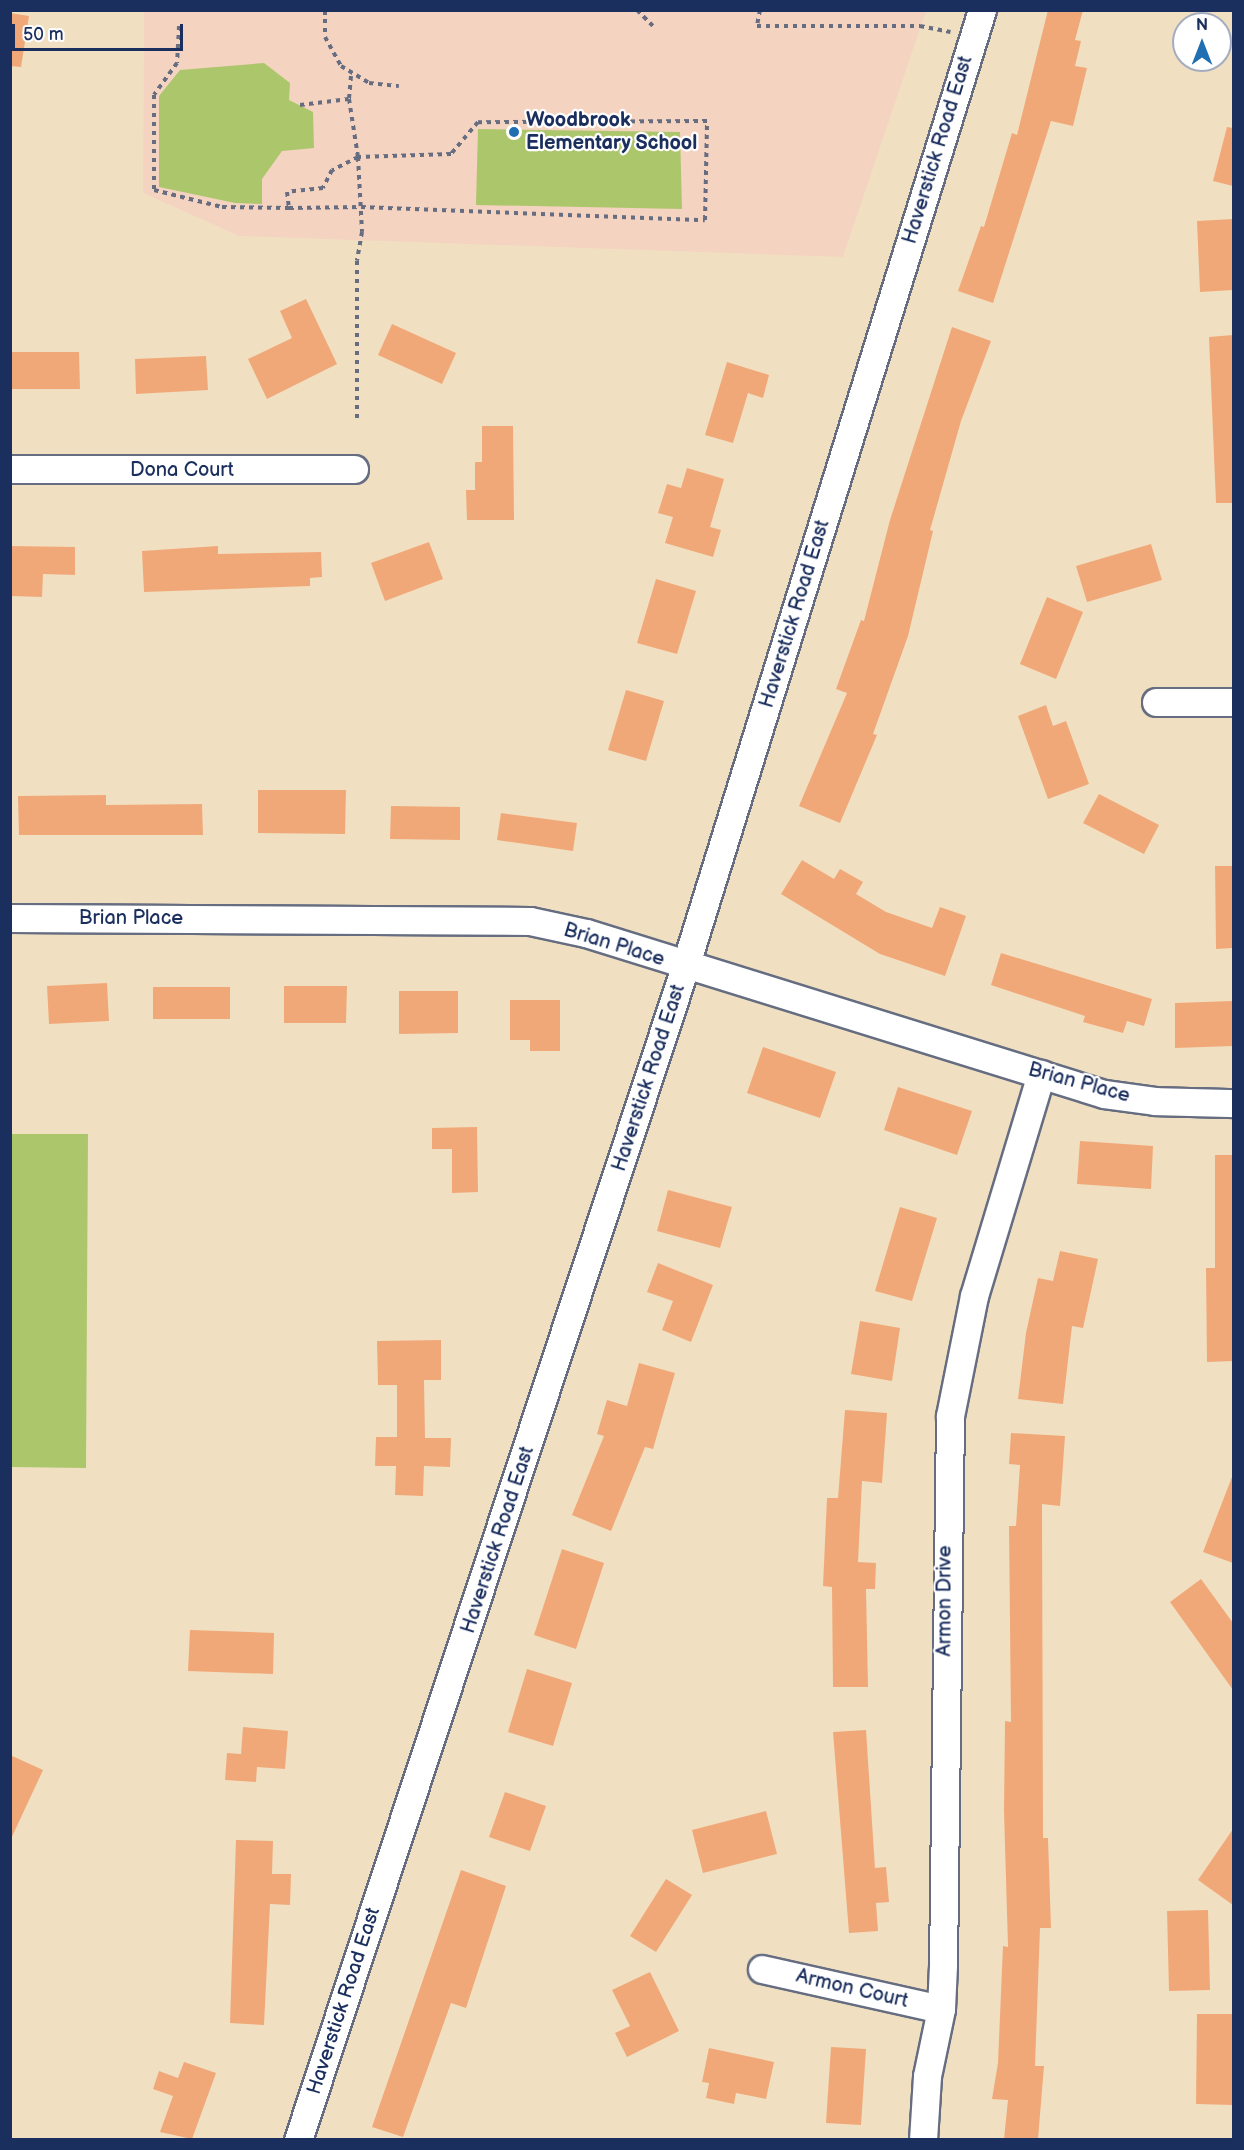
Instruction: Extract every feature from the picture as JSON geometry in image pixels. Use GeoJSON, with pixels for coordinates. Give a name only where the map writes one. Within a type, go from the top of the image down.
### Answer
{"type":"FeatureCollection","features":[{"type":"Feature","properties":{"kind":"street","name":"Haverstick Road East"},"geometry":{"type":"LineString","coordinates":[[298,2139],[685,967],[982,10]]}},
{"type":"Feature","properties":{"kind":"street","name":"Dona Court"},"geometry":{"type":"LineString","coordinates":[[10,469],[354,469]]}},
{"type":"Feature","properties":{"kind":"street"},"geometry":{"type":"LineString","coordinates":[[1156,702],[1233,702]]}},
{"type":"Feature","properties":{"kind":"street","name":"Brian Place"},"geometry":{"type":"LineString","coordinates":[[10,918],[530,921],[586,933],[685,967],[1104,1094],[1155,1101],[1233,1102]]}},
{"type":"Feature","properties":{"kind":"street","name":"Armon Drive"},"geometry":{"type":"LineString","coordinates":[[923,2139],[927,2076],[941,2009],[950,1416],[974,1296],[1041,1074]]}},
{"type":"Feature","properties":{"kind":"street","name":"Armon Court"},"geometry":{"type":"LineString","coordinates":[[762,1969],[941,2009]]}},
{"type":"Feature","properties":{"kind":"path"},"geometry":{"type":"LineString","coordinates":[[325,10],[325,37],[341,66],[351,76],[369,83],[399,86]]}},
{"type":"Feature","properties":{"kind":"path"},"geometry":{"type":"LineString","coordinates":[[637,10],[656,29]]}},
{"type":"Feature","properties":{"kind":"path"},"geometry":{"type":"LineString","coordinates":[[760,10],[757,26],[934,27],[973,39]]}},
{"type":"Feature","properties":{"kind":"path"},"geometry":{"type":"LineString","coordinates":[[179,26],[177,63],[154,95],[154,190],[222,207],[289,208],[361,207],[705,220],[707,121],[478,122],[451,154],[358,157],[332,170],[323,189],[287,192],[289,208]]}},
{"type":"Feature","properties":{"kind":"path"},"geometry":{"type":"LineString","coordinates":[[351,76],[349,99],[358,157],[362,232],[357,261],[357,419]]}},
{"type":"Feature","properties":{"kind":"path"},"geometry":{"type":"LineString","coordinates":[[300,105],[349,99]]}},
{"type":"Feature","properties":{"kind":"shaded area","name":"Woodbrook Elementary School"},"geometry":{"type":"Polygon","coordinates":[[[144,11],[926,11],[843,257],[239,236],[143,193],[144,11]]]}},
{"type":"Feature","properties":{"kind":"green space"},"geometry":{"type":"Polygon","coordinates":[[[264,63],[290,83],[289,100],[313,112],[314,148],[282,151],[262,179],[262,204],[235,203],[159,187],[159,96],[180,70],[264,63]]]}},
{"type":"Feature","properties":{"kind":"green space"},"geometry":{"type":"Polygon","coordinates":[[[478,129],[680,132],[682,209],[476,205],[478,129]]]}},
{"type":"Feature","properties":{"kind":"green space"},"geometry":{"type":"Polygon","coordinates":[[[11,1134],[88,1134],[86,1468],[11,1467],[11,1134]]]}},
{"type":"Feature","properties":{"kind":"building"},"geometry":{"type":"Polygon","coordinates":[[[1048,10],[1083,10],[1075,40],[1081,41],[1075,66],[1087,68],[1073,126],[1051,121],[993,303],[958,291],[981,226],[984,227],[1012,133],[1017,135],[1048,10]]]}},
{"type":"Feature","properties":{"kind":"building"},"geometry":{"type":"Polygon","coordinates":[[[10,13],[29,16],[21,67],[10,66],[10,13]]]}},
{"type":"Feature","properties":{"kind":"building"},"geometry":{"type":"Polygon","coordinates":[[[1227,127],[1233,128],[1233,186],[1213,181],[1227,127]]]}},
{"type":"Feature","properties":{"kind":"building"},"geometry":{"type":"Polygon","coordinates":[[[1233,219],[1233,290],[1200,292],[1197,221],[1233,219]]]}},
{"type":"Feature","properties":{"kind":"building"},"geometry":{"type":"Polygon","coordinates":[[[306,299],[337,364],[267,399],[248,359],[292,338],[280,311],[306,299]]]}},
{"type":"Feature","properties":{"kind":"building"},"geometry":{"type":"Polygon","coordinates":[[[392,324],[456,353],[442,384],[378,355],[392,324]]]}},
{"type":"Feature","properties":{"kind":"building"},"geometry":{"type":"Polygon","coordinates":[[[952,327],[991,341],[961,421],[930,530],[933,531],[908,636],[873,734],[877,735],[840,823],[799,806],[847,693],[836,689],[861,620],[864,621],[890,520],[952,327]]]}},
{"type":"Feature","properties":{"kind":"building"},"geometry":{"type":"Polygon","coordinates":[[[1233,335],[1233,503],[1216,503],[1209,337],[1233,335]]]}},
{"type":"Feature","properties":{"kind":"building"},"geometry":{"type":"Polygon","coordinates":[[[11,352],[79,352],[80,389],[11,389],[11,352]]]}},
{"type":"Feature","properties":{"kind":"building"},"geometry":{"type":"Polygon","coordinates":[[[206,356],[208,390],[136,394],[135,359],[206,356]]]}},
{"type":"Feature","properties":{"kind":"building"},"geometry":{"type":"Polygon","coordinates":[[[727,362],[769,375],[763,398],[748,393],[733,443],[705,435],[727,362]]]}},
{"type":"Feature","properties":{"kind":"building"},"geometry":{"type":"Polygon","coordinates":[[[482,426],[513,426],[514,520],[467,520],[466,490],[475,490],[475,462],[482,462],[482,426]]]}},
{"type":"Feature","properties":{"kind":"building"},"geometry":{"type":"Polygon","coordinates":[[[687,468],[724,479],[710,527],[721,530],[713,557],[665,543],[673,517],[658,513],[667,484],[681,488],[687,468]]]}},
{"type":"Feature","properties":{"kind":"building"},"geometry":{"type":"Polygon","coordinates":[[[429,542],[443,579],[385,601],[371,563],[429,542]]]}},
{"type":"Feature","properties":{"kind":"building"},"geometry":{"type":"Polygon","coordinates":[[[1151,544],[1162,580],[1087,602],[1076,566],[1151,544]]]}},
{"type":"Feature","properties":{"kind":"building"},"geometry":{"type":"Polygon","coordinates":[[[10,546],[75,547],[75,575],[43,574],[42,597],[10,596],[10,546]]]}},
{"type":"Feature","properties":{"kind":"building"},"geometry":{"type":"Polygon","coordinates":[[[218,546],[218,554],[321,552],[322,577],[310,578],[310,586],[144,592],[142,551],[218,546]]]}},
{"type":"Feature","properties":{"kind":"building"},"geometry":{"type":"Polygon","coordinates":[[[656,579],[696,591],[677,654],[637,643],[656,579]]]}},
{"type":"Feature","properties":{"kind":"building"},"geometry":{"type":"Polygon","coordinates":[[[1047,597],[1083,612],[1056,679],[1020,664],[1047,597]]]}},
{"type":"Feature","properties":{"kind":"building"},"geometry":{"type":"Polygon","coordinates":[[[626,690],[664,701],[646,761],[608,750],[626,690]]]}},
{"type":"Feature","properties":{"kind":"building"},"geometry":{"type":"Polygon","coordinates":[[[1046,705],[1053,726],[1066,721],[1089,784],[1048,799],[1018,716],[1046,705]]]}},
{"type":"Feature","properties":{"kind":"building"},"geometry":{"type":"Polygon","coordinates":[[[258,790],[346,790],[345,834],[258,833],[258,790]]]}},
{"type":"Feature","properties":{"kind":"building"},"geometry":{"type":"Polygon","coordinates":[[[1099,794],[1159,825],[1144,854],[1083,823],[1099,794]]]}},
{"type":"Feature","properties":{"kind":"building"},"geometry":{"type":"Polygon","coordinates":[[[106,795],[106,805],[202,804],[203,835],[19,835],[18,796],[106,795]]]}},
{"type":"Feature","properties":{"kind":"building"},"geometry":{"type":"Polygon","coordinates":[[[391,806],[460,807],[460,840],[390,839],[391,806]]]}},
{"type":"Feature","properties":{"kind":"building"},"geometry":{"type":"Polygon","coordinates":[[[501,813],[577,823],[573,851],[497,840],[501,813]]]}},
{"type":"Feature","properties":{"kind":"building"},"geometry":{"type":"Polygon","coordinates":[[[802,860],[834,879],[840,869],[863,882],[856,894],[886,912],[932,928],[940,907],[966,916],[945,976],[880,954],[781,894],[802,860]]]}},
{"type":"Feature","properties":{"kind":"building"},"geometry":{"type":"Polygon","coordinates":[[[1215,866],[1233,866],[1233,948],[1216,949],[1215,866]]]}},
{"type":"Feature","properties":{"kind":"building"},"geometry":{"type":"Polygon","coordinates":[[[1001,953],[1152,999],[1144,1026],[1127,1021],[1123,1033],[1083,1022],[1085,1016],[991,985],[1001,953]]]}},
{"type":"Feature","properties":{"kind":"building"},"geometry":{"type":"Polygon","coordinates":[[[107,983],[109,1021],[49,1024],[47,986],[107,983]]]}},
{"type":"Feature","properties":{"kind":"building"},"geometry":{"type":"Polygon","coordinates":[[[284,986],[347,986],[346,1023],[284,1023],[284,986]]]}},
{"type":"Feature","properties":{"kind":"building"},"geometry":{"type":"Polygon","coordinates":[[[153,987],[230,987],[230,1019],[153,1019],[153,987]]]}},
{"type":"Feature","properties":{"kind":"building"},"geometry":{"type":"Polygon","coordinates":[[[399,991],[458,991],[458,1033],[399,1034],[399,991]]]}},
{"type":"Feature","properties":{"kind":"building"},"geometry":{"type":"Polygon","coordinates":[[[510,1000],[560,1000],[560,1051],[530,1051],[530,1040],[510,1040],[510,1000]]]}},
{"type":"Feature","properties":{"kind":"building"},"geometry":{"type":"Polygon","coordinates":[[[1233,1001],[1233,1046],[1175,1048],[1175,1003],[1233,1001]]]}},
{"type":"Feature","properties":{"kind":"building"},"geometry":{"type":"Polygon","coordinates":[[[763,1047],[836,1072],[820,1118],[747,1093],[763,1047]]]}},
{"type":"Feature","properties":{"kind":"building"},"geometry":{"type":"Polygon","coordinates":[[[898,1087],[972,1111],[957,1155],[884,1130],[898,1087]]]}},
{"type":"Feature","properties":{"kind":"building"},"geometry":{"type":"Polygon","coordinates":[[[477,1127],[478,1192],[452,1193],[452,1149],[432,1149],[432,1128],[477,1127]]]}},
{"type":"Feature","properties":{"kind":"building"},"geometry":{"type":"Polygon","coordinates":[[[1080,1141],[1153,1146],[1151,1189],[1077,1184],[1080,1141]]]}},
{"type":"Feature","properties":{"kind":"building"},"geometry":{"type":"Polygon","coordinates":[[[1215,1155],[1233,1155],[1233,1361],[1207,1362],[1206,1268],[1215,1268],[1215,1155]]]}},
{"type":"Feature","properties":{"kind":"building"},"geometry":{"type":"Polygon","coordinates":[[[668,1190],[732,1207],[720,1248],[657,1231],[668,1190]]]}},
{"type":"Feature","properties":{"kind":"building"},"geometry":{"type":"Polygon","coordinates":[[[900,1207],[937,1218],[912,1301],[875,1291],[900,1207]]]}},
{"type":"Feature","properties":{"kind":"building"},"geometry":{"type":"Polygon","coordinates":[[[1060,1251],[1098,1259],[1083,1328],[1072,1326],[1063,1404],[1018,1399],[1026,1333],[1038,1278],[1053,1281],[1060,1251]]]}},
{"type":"Feature","properties":{"kind":"building"},"geometry":{"type":"Polygon","coordinates":[[[658,1263],[713,1285],[691,1342],[662,1330],[673,1301],[647,1292],[658,1263]]]}},
{"type":"Feature","properties":{"kind":"building"},"geometry":{"type":"Polygon","coordinates":[[[860,1321],[900,1328],[892,1381],[851,1374],[860,1321]]]}},
{"type":"Feature","properties":{"kind":"building"},"geometry":{"type":"Polygon","coordinates":[[[441,1340],[441,1380],[424,1380],[425,1438],[451,1438],[450,1467],[424,1466],[423,1496],[395,1495],[396,1466],[375,1466],[376,1437],[397,1437],[397,1385],[378,1385],[377,1341],[441,1340]]]}},
{"type":"Feature","properties":{"kind":"building"},"geometry":{"type":"Polygon","coordinates":[[[639,1363],[675,1373],[653,1449],[645,1447],[611,1531],[572,1515],[604,1436],[597,1434],[607,1400],[627,1406],[639,1363]]]}},
{"type":"Feature","properties":{"kind":"building"},"geometry":{"type":"Polygon","coordinates":[[[845,1410],[887,1413],[882,1483],[862,1481],[858,1562],[876,1563],[875,1589],[866,1589],[868,1687],[833,1687],[832,1587],[823,1586],[827,1498],[838,1498],[845,1410]]]}},
{"type":"Feature","properties":{"kind":"building"},"geometry":{"type":"Polygon","coordinates":[[[1011,1433],[1065,1436],[1060,1506],[1042,1504],[1043,1838],[1048,1838],[1051,1928],[1040,1928],[1035,2066],[1044,2066],[1038,2139],[1004,2139],[1008,2100],[992,2099],[998,2063],[1003,1946],[1008,1947],[1004,1811],[1005,1721],[1011,1722],[1009,1526],[1016,1526],[1020,1465],[1009,1464],[1011,1433]]]}},
{"type":"Feature","properties":{"kind":"building"},"geometry":{"type":"Polygon","coordinates":[[[1233,1477],[1233,1563],[1203,1552],[1233,1477]]]}},
{"type":"Feature","properties":{"kind":"building"},"geometry":{"type":"Polygon","coordinates":[[[562,1549],[604,1563],[576,1649],[534,1635],[562,1549]]]}},
{"type":"Feature","properties":{"kind":"building"},"geometry":{"type":"Polygon","coordinates":[[[1201,1579],[1233,1623],[1233,1690],[1170,1602],[1201,1579]]]}},
{"type":"Feature","properties":{"kind":"building"},"geometry":{"type":"Polygon","coordinates":[[[190,1630],[274,1633],[273,1674],[188,1671],[190,1630]]]}},
{"type":"Feature","properties":{"kind":"building"},"geometry":{"type":"Polygon","coordinates":[[[527,1669],[572,1683],[553,1746],[508,1732],[527,1669]]]}},
{"type":"Feature","properties":{"kind":"building"},"geometry":{"type":"Polygon","coordinates":[[[243,1727],[288,1731],[285,1769],[257,1767],[256,1782],[225,1780],[227,1753],[241,1754],[243,1727]]]}},
{"type":"Feature","properties":{"kind":"building"},"geometry":{"type":"Polygon","coordinates":[[[866,1730],[875,1868],[886,1867],[889,1902],[876,1903],[878,1931],[849,1933],[833,1732],[866,1730]]]}},
{"type":"Feature","properties":{"kind":"building"},"geometry":{"type":"Polygon","coordinates":[[[10,1755],[43,1770],[10,1841],[10,1755]]]}},
{"type":"Feature","properties":{"kind":"building"},"geometry":{"type":"Polygon","coordinates":[[[505,1792],[546,1806],[530,1851],[489,1837],[505,1792]]]}},
{"type":"Feature","properties":{"kind":"building"},"geometry":{"type":"Polygon","coordinates":[[[766,1811],[777,1854],[703,1873],[692,1830],[766,1811]]]}},
{"type":"Feature","properties":{"kind":"building"},"geometry":{"type":"Polygon","coordinates":[[[1233,1829],[1233,1905],[1198,1880],[1233,1829]]]}},
{"type":"Feature","properties":{"kind":"building"},"geometry":{"type":"Polygon","coordinates":[[[236,1840],[273,1841],[272,1874],[291,1874],[290,1905],[270,1904],[264,2025],[230,2023],[236,1840]]]}},
{"type":"Feature","properties":{"kind":"building"},"geometry":{"type":"Polygon","coordinates":[[[461,1870],[506,1886],[466,2008],[451,2003],[403,2137],[372,2127],[461,1870]]]}},
{"type":"Feature","properties":{"kind":"building"},"geometry":{"type":"Polygon","coordinates":[[[666,1879],[692,1895],[656,1952],[630,1936],[666,1879]]]}},
{"type":"Feature","properties":{"kind":"building"},"geometry":{"type":"Polygon","coordinates":[[[1208,1910],[1210,1990],[1169,1991],[1167,1911],[1208,1910]]]}},
{"type":"Feature","properties":{"kind":"building"},"geometry":{"type":"Polygon","coordinates":[[[650,1972],[679,2031],[627,2057],[615,2033],[630,2026],[612,1990],[650,1972]]]}},
{"type":"Feature","properties":{"kind":"building"},"geometry":{"type":"Polygon","coordinates":[[[1197,2014],[1233,2014],[1233,2105],[1196,2104],[1197,2014]]]}},
{"type":"Feature","properties":{"kind":"building"},"geometry":{"type":"Polygon","coordinates":[[[831,2047],[866,2049],[861,2125],[826,2123],[831,2047]]]}},
{"type":"Feature","properties":{"kind":"building"},"geometry":{"type":"Polygon","coordinates":[[[709,2048],[774,2062],[766,2099],[736,2093],[734,2104],[706,2098],[709,2083],[702,2082],[709,2048]]]}},
{"type":"Feature","properties":{"kind":"building"},"geometry":{"type":"Polygon","coordinates":[[[184,2062],[216,2073],[192,2139],[160,2132],[173,2096],[153,2089],[159,2071],[178,2078],[184,2062]]]}},
{"type":"Feature","properties":{"kind":"place","name":"Woodbrook Elementary School"},"geometry":{"type":"Point","coordinates":[514,132]}}]}
